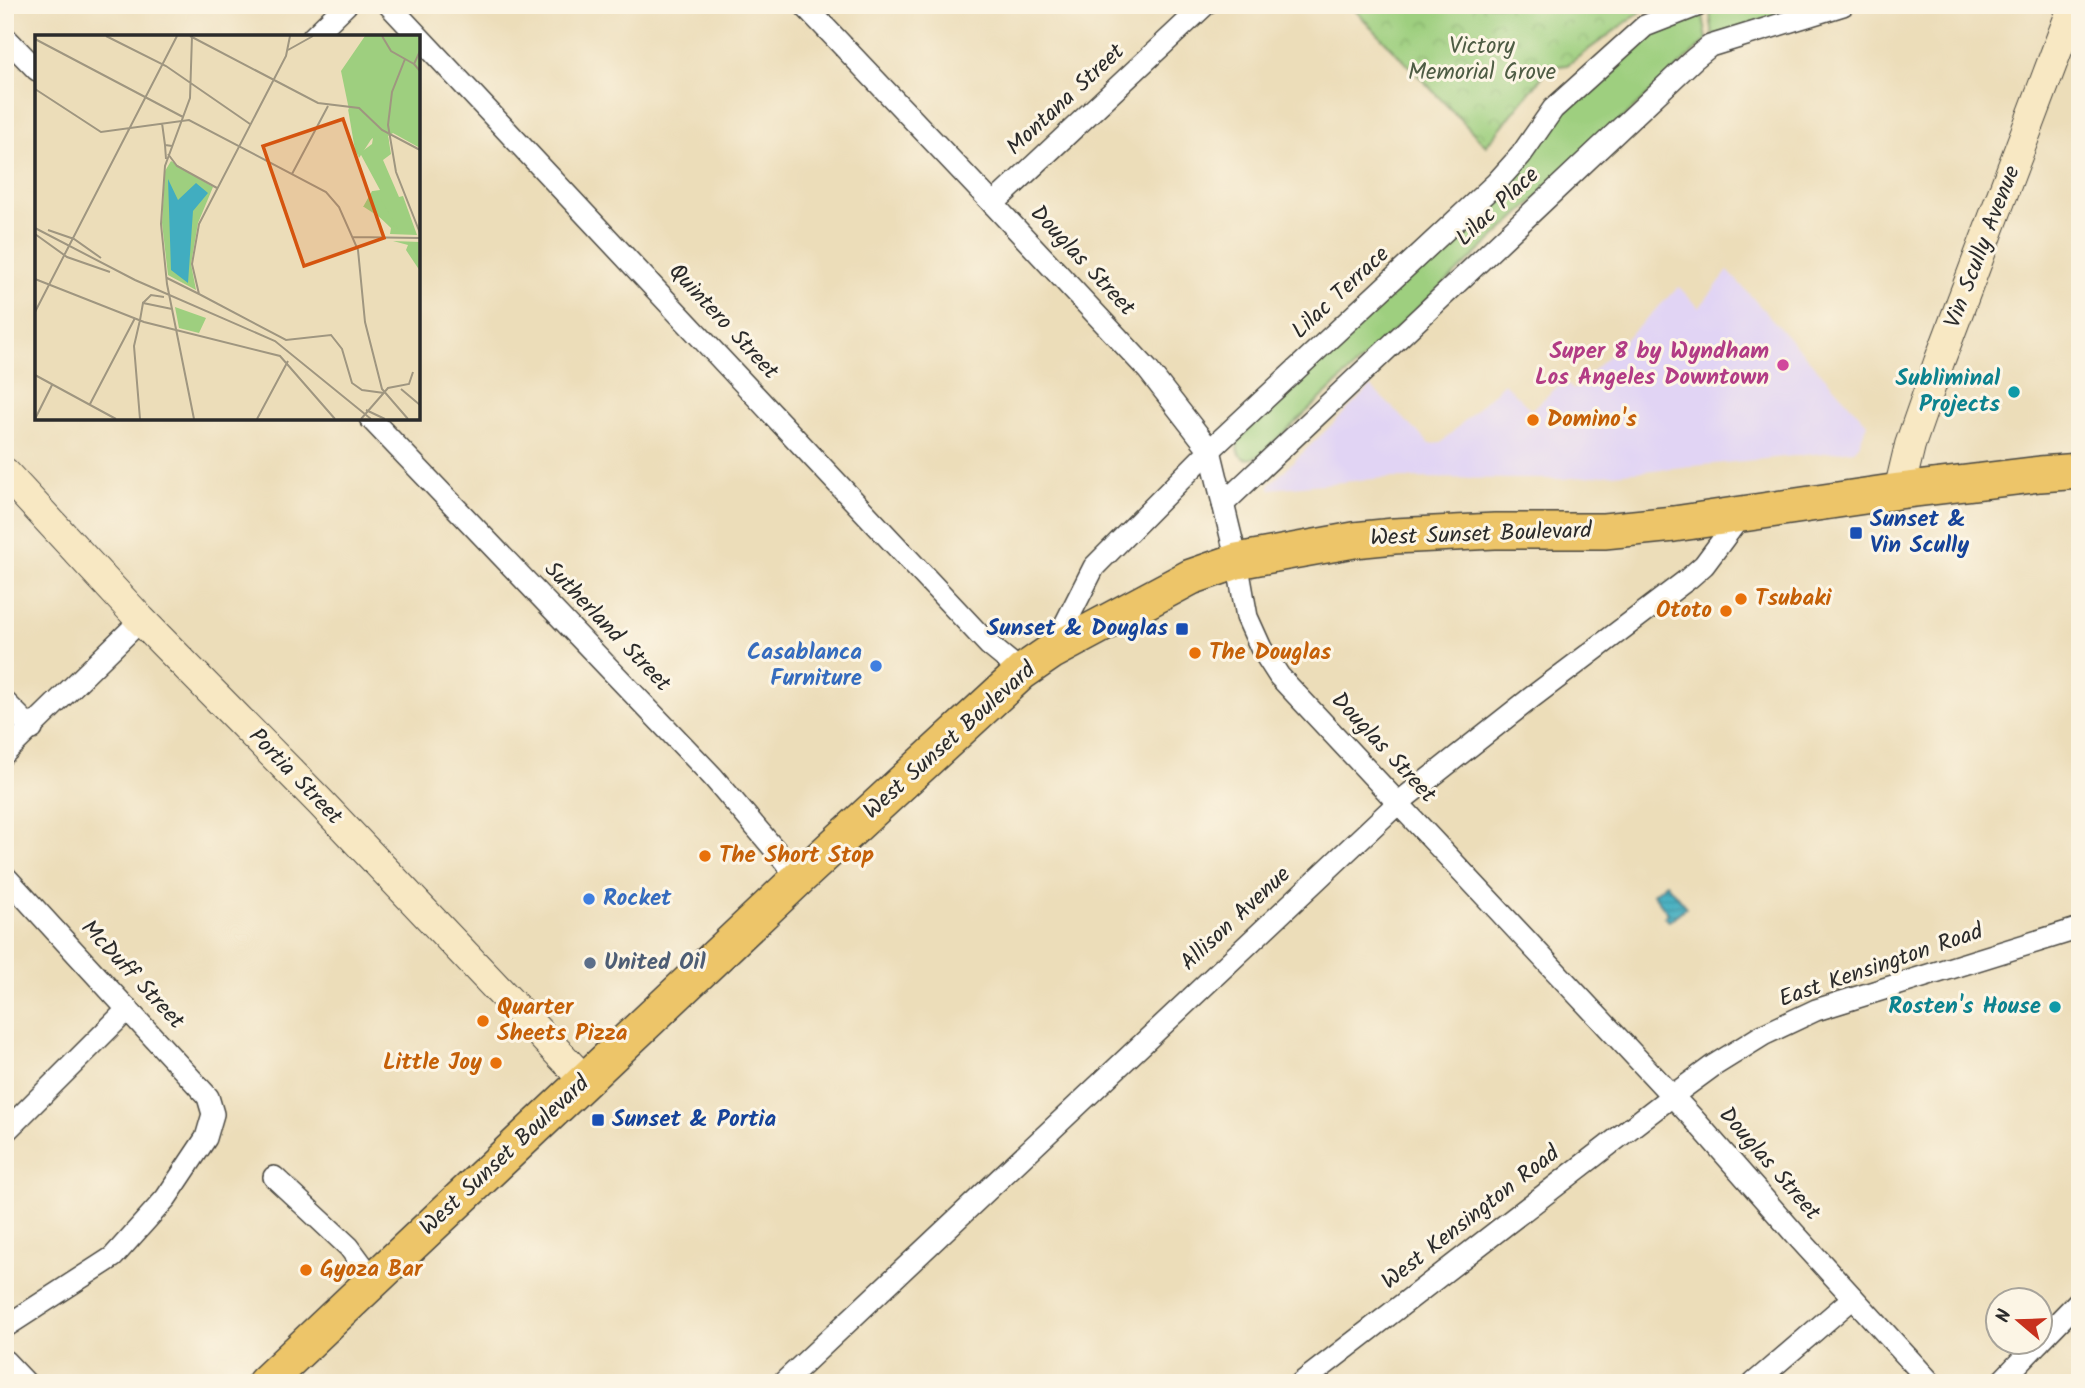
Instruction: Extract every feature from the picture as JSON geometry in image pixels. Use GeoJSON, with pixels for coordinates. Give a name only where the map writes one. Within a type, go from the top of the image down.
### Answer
{"type":"FeatureCollection","features":[{"type":"Feature","properties":{"kind":"main road","name":"West Sunset Boulevard"},"geometry":{"type":"LineString","coordinates":[[265,1383],[799,878],[1022,672],[1051,652],[1191,577],[1237,561],[1360,540],[1495,531],[1604,531],[1899,491],[2080,471]]}},
{"type":"Feature","properties":{"kind":"street"},"geometry":{"type":"LineString","coordinates":[[315,35],[346,5]]}},
{"type":"Feature","properties":{"kind":"street","name":"Quintero Street"},"geometry":{"type":"LineString","coordinates":[[389,5],[417,35]]}},
{"type":"Feature","properties":{"kind":"street","name":"Douglas Street"},"geometry":{"type":"LineString","coordinates":[[804,5],[1148,370],[1210,450],[1237,561],[1247,617],[1261,648],[1279,676],[1672,1096],[1931,1383]]}},
{"type":"Feature","properties":{"kind":"street","name":"Montana Street"},"geometry":{"type":"LineString","coordinates":[[993,204],[1205,5]]}},
{"type":"Feature","properties":{"kind":"street","name":"Lilac Terrace"},"geometry":{"type":"LineString","coordinates":[[1051,652],[1094,567],[1210,450],[1496,183],[1521,155],[1553,109],[1646,26],[1699,5]]}},
{"type":"Feature","properties":{"kind":"street","name":"Lilac Place"},"geometry":{"type":"LineString","coordinates":[[1223,504],[1693,59],[1710,47],[1843,5]]}},
{"type":"Feature","properties":{"kind":"street","name":"Vin Scully Avenue"},"geometry":{"type":"LineString","coordinates":[[1899,491],[1910,444],[1939,362],[2074,5]]}},
{"type":"Feature","properties":{"kind":"street"},"geometry":{"type":"LineString","coordinates":[[5,37],[35,68]]}},
{"type":"Feature","properties":{"kind":"street","name":"Quintero Street"},"geometry":{"type":"LineString","coordinates":[[420,38],[989,645],[1022,672]]}},
{"type":"Feature","properties":{"kind":"street","name":"Sutherland Street"},"geometry":{"type":"LineString","coordinates":[[372,420],[713,776],[799,878]]}},
{"type":"Feature","properties":{"kind":"street","name":"Portia Street"},"geometry":{"type":"LineString","coordinates":[[5,473],[141,620],[320,802],[585,1081]]}},
{"type":"Feature","properties":{"kind":"street","name":"Allison Avenue"},"geometry":{"type":"LineString","coordinates":[[783,1383],[1398,803],[1688,579],[1704,565],[1742,514]]}},
{"type":"Feature","properties":{"kind":"street"},"geometry":{"type":"LineString","coordinates":[[5,753],[141,620]]}},
{"type":"Feature","properties":{"kind":"street"},"geometry":{"type":"LineString","coordinates":[[5,702],[32,729]]}},
{"type":"Feature","properties":{"kind":"street","name":"McDuff Street"},"geometry":{"type":"LineString","coordinates":[[5,876],[208,1097],[213,1114],[206,1138],[166,1198],[113,1257],[5,1327]]}},
{"type":"Feature","properties":{"kind":"street","name":"East Kensington Road"},"geometry":{"type":"LineString","coordinates":[[1672,1096],[1763,1035],[1816,1010],[2080,928]]}},
{"type":"Feature","properties":{"kind":"street"},"geometry":{"type":"LineString","coordinates":[[5,1132],[128,1009]]}},
{"type":"Feature","properties":{"kind":"street","name":"West Kensington Road"},"geometry":{"type":"LineString","coordinates":[[1301,1383],[1672,1096]]}},
{"type":"Feature","properties":{"kind":"street"},"geometry":{"type":"LineString","coordinates":[[274,1177],[349,1247],[374,1281]]}},
{"type":"Feature","properties":{"kind":"street"},"geometry":{"type":"LineString","coordinates":[[1754,1383],[1853,1298]]}},
{"type":"Feature","properties":{"kind":"street"},"geometry":{"type":"LineString","coordinates":[[2054,1327],[2080,1300]]}},
{"type":"Feature","properties":{"kind":"street"},"geometry":{"type":"LineString","coordinates":[[2000,1383],[2026,1356]]}},
{"type":"Feature","properties":{"kind":"street"},"geometry":{"type":"LineString","coordinates":[[5,1361],[26,1383]]}},
{"type":"Feature","properties":{"kind":"shaded area"},"geometry":{"type":"Polygon","coordinates":[[[1728,271],[1867,423],[1859,445],[1854,450],[1562,479],[1384,478],[1270,489],[1270,484],[1371,387],[1430,444],[1441,443],[1504,383],[1531,410],[1564,381],[1573,390],[1679,287],[1699,308],[1728,271]]]}},
{"type":"Feature","properties":{"kind":"green space","name":"Victory Memorial Grove"},"geometry":{"type":"Polygon","coordinates":[[[1350,5],[1650,5],[1567,65],[1550,67],[1486,146],[1350,5]]]}},
{"type":"Feature","properties":{"kind":"green space"},"geometry":{"type":"Polygon","coordinates":[[[1735,5],[1810,5],[1713,37],[1710,13],[1735,5]]]}},
{"type":"Feature","properties":{"kind":"green space"},"geometry":{"type":"Polygon","coordinates":[[[1703,15],[1707,40],[1259,456],[1246,459],[1240,455],[1237,442],[1249,428],[1520,172],[1534,146],[1559,112],[1652,34],[1703,15]]]}},
{"type":"Feature","properties":{"kind":"water"},"geometry":{"type":"Polygon","coordinates":[[[1666,883],[1686,907],[1669,921],[1664,917],[1668,913],[1653,894],[1666,883]]]}},
{"type":"Feature","properties":{"kind":"place","name":"Super 8 by Wyndham Los Angeles Downtown"},"geometry":{"type":"Point","coordinates":[1783,365]}},
{"type":"Feature","properties":{"kind":"place","name":"Subliminal Projects"},"geometry":{"type":"Point","coordinates":[2014,392]}},
{"type":"Feature","properties":{"kind":"place","name":"Domino's"},"geometry":{"type":"Point","coordinates":[1533,420]}},
{"type":"Feature","properties":{"kind":"place","name":"Sunset & Vin Scully"},"geometry":{"type":"Point","coordinates":[1856,533]}},
{"type":"Feature","properties":{"kind":"place","name":"Tsubaki"},"geometry":{"type":"Point","coordinates":[1741,599]}},
{"type":"Feature","properties":{"kind":"place","name":"Ototo"},"geometry":{"type":"Point","coordinates":[1726,611]}},
{"type":"Feature","properties":{"kind":"place","name":"Sunset & Douglas"},"geometry":{"type":"Point","coordinates":[1182,629]}},
{"type":"Feature","properties":{"kind":"place","name":"The Douglas"},"geometry":{"type":"Point","coordinates":[1195,653]}},
{"type":"Feature","properties":{"kind":"place","name":"Casablanca Furniture"},"geometry":{"type":"Point","coordinates":[876,666]}},
{"type":"Feature","properties":{"kind":"place","name":"The Short Stop"},"geometry":{"type":"Point","coordinates":[705,856]}},
{"type":"Feature","properties":{"kind":"place","name":"Rocket"},"geometry":{"type":"Point","coordinates":[589,899]}},
{"type":"Feature","properties":{"kind":"place","name":"United Oil"},"geometry":{"type":"Point","coordinates":[590,963]}},
{"type":"Feature","properties":{"kind":"place","name":"Rosten's House"},"geometry":{"type":"Point","coordinates":[2055,1007]}},
{"type":"Feature","properties":{"kind":"place","name":"Quarter Sheets Pizza"},"geometry":{"type":"Point","coordinates":[483,1021]}},
{"type":"Feature","properties":{"kind":"place","name":"Little Joy"},"geometry":{"type":"Point","coordinates":[496,1063]}},
{"type":"Feature","properties":{"kind":"place","name":"Sunset & Portia"},"geometry":{"type":"Point","coordinates":[598,1120]}},
{"type":"Feature","properties":{"kind":"place","name":"Gyoza Bar"},"geometry":{"type":"Point","coordinates":[306,1270]}}]}
